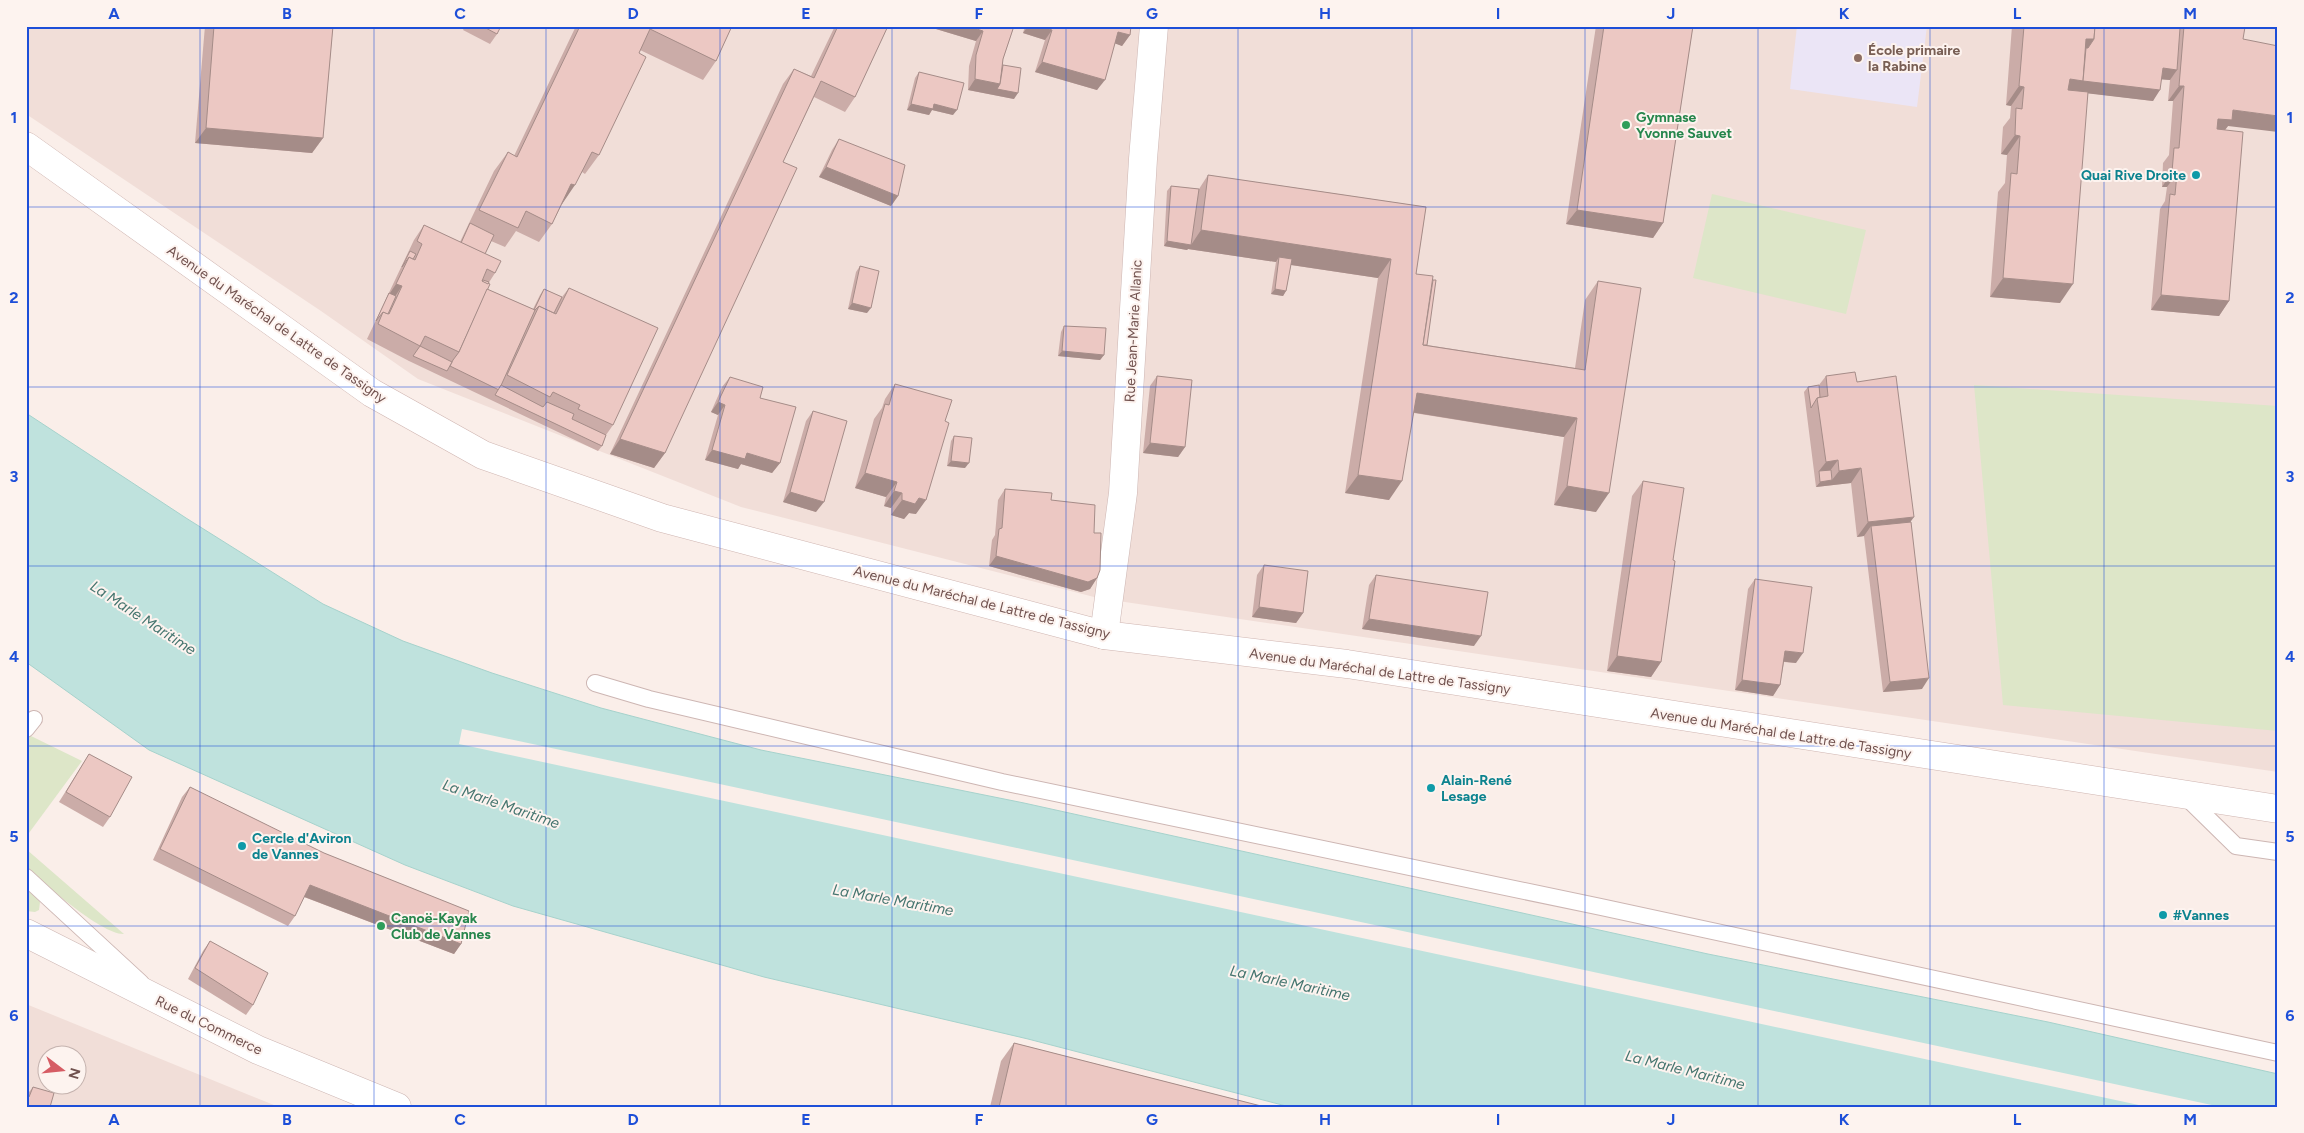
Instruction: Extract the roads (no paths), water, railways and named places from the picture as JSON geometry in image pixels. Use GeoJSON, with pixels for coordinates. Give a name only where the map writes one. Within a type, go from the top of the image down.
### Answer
{"type":"FeatureCollection","features":[{"type":"Feature","properties":{"kind":"main road","name":"Rue Jean-Marie Allanic"},"geometry":{"type":"LineString","coordinates":[[1104,635],[1123,493],[1143,159],[1154,26]]}},
{"type":"Feature","properties":{"kind":"main road","name":"Avenue du Maréchal de Lattre de Tassigny"},"geometry":{"type":"LineString","coordinates":[[26,146],[372,393],[483,454],[662,518],[1104,635],[1347,664],[2278,809]]}},
{"type":"Feature","properties":{"kind":"main road","name":"Rue du Commerce"},"geometry":{"type":"LineString","coordinates":[[26,933],[258,1050],[397,1107]]}},
{"type":"Feature","properties":{"kind":"lane"},"geometry":{"type":"LineString","coordinates":[[595,683],[649,699],[1002,782],[1601,907],[2278,1053]]}},
{"type":"Feature","properties":{"kind":"lane"},"geometry":{"type":"LineString","coordinates":[[2184,795],[2236,846],[2278,852]]}},
{"type":"Feature","properties":{"kind":"lane"},"geometry":{"type":"LineString","coordinates":[[26,877],[162,1001]]}},
{"type":"Feature","properties":{"kind":"water","name":"La Marle Maritime"},"geometry":{"type":"Polygon","coordinates":[[[26,413],[186,518],[323,604],[403,641],[492,673],[601,708],[761,750],[1024,803],[1708,954],[2048,1022],[2278,1074],[2278,1107],[1290,1107],[1028,1039],[764,977],[513,906],[405,865],[149,750],[26,662],[26,413]]]}},
{"type":"Feature","properties":{"kind":"place","name":"École primaire la Rabine"},"geometry":{"type":"Point","coordinates":[1858,58]}},
{"type":"Feature","properties":{"kind":"place","name":"Gymnase Yvonne Sauvet"},"geometry":{"type":"Point","coordinates":[1626,125]}},
{"type":"Feature","properties":{"kind":"place","name":"Quai Rive Droite"},"geometry":{"type":"Point","coordinates":[2196,175]}},
{"type":"Feature","properties":{"kind":"place","name":"Alain-René Lesage"},"geometry":{"type":"Point","coordinates":[1431,788]}},
{"type":"Feature","properties":{"kind":"place","name":"Cercle d'Aviron de Vannes"},"geometry":{"type":"Point","coordinates":[242,846]}},
{"type":"Feature","properties":{"kind":"place","name":"#Vannes"},"geometry":{"type":"Point","coordinates":[2163,915]}},
{"type":"Feature","properties":{"kind":"place","name":"Canoë-Kayak Club de Vannes"},"geometry":{"type":"Point","coordinates":[381,926]}}]}
